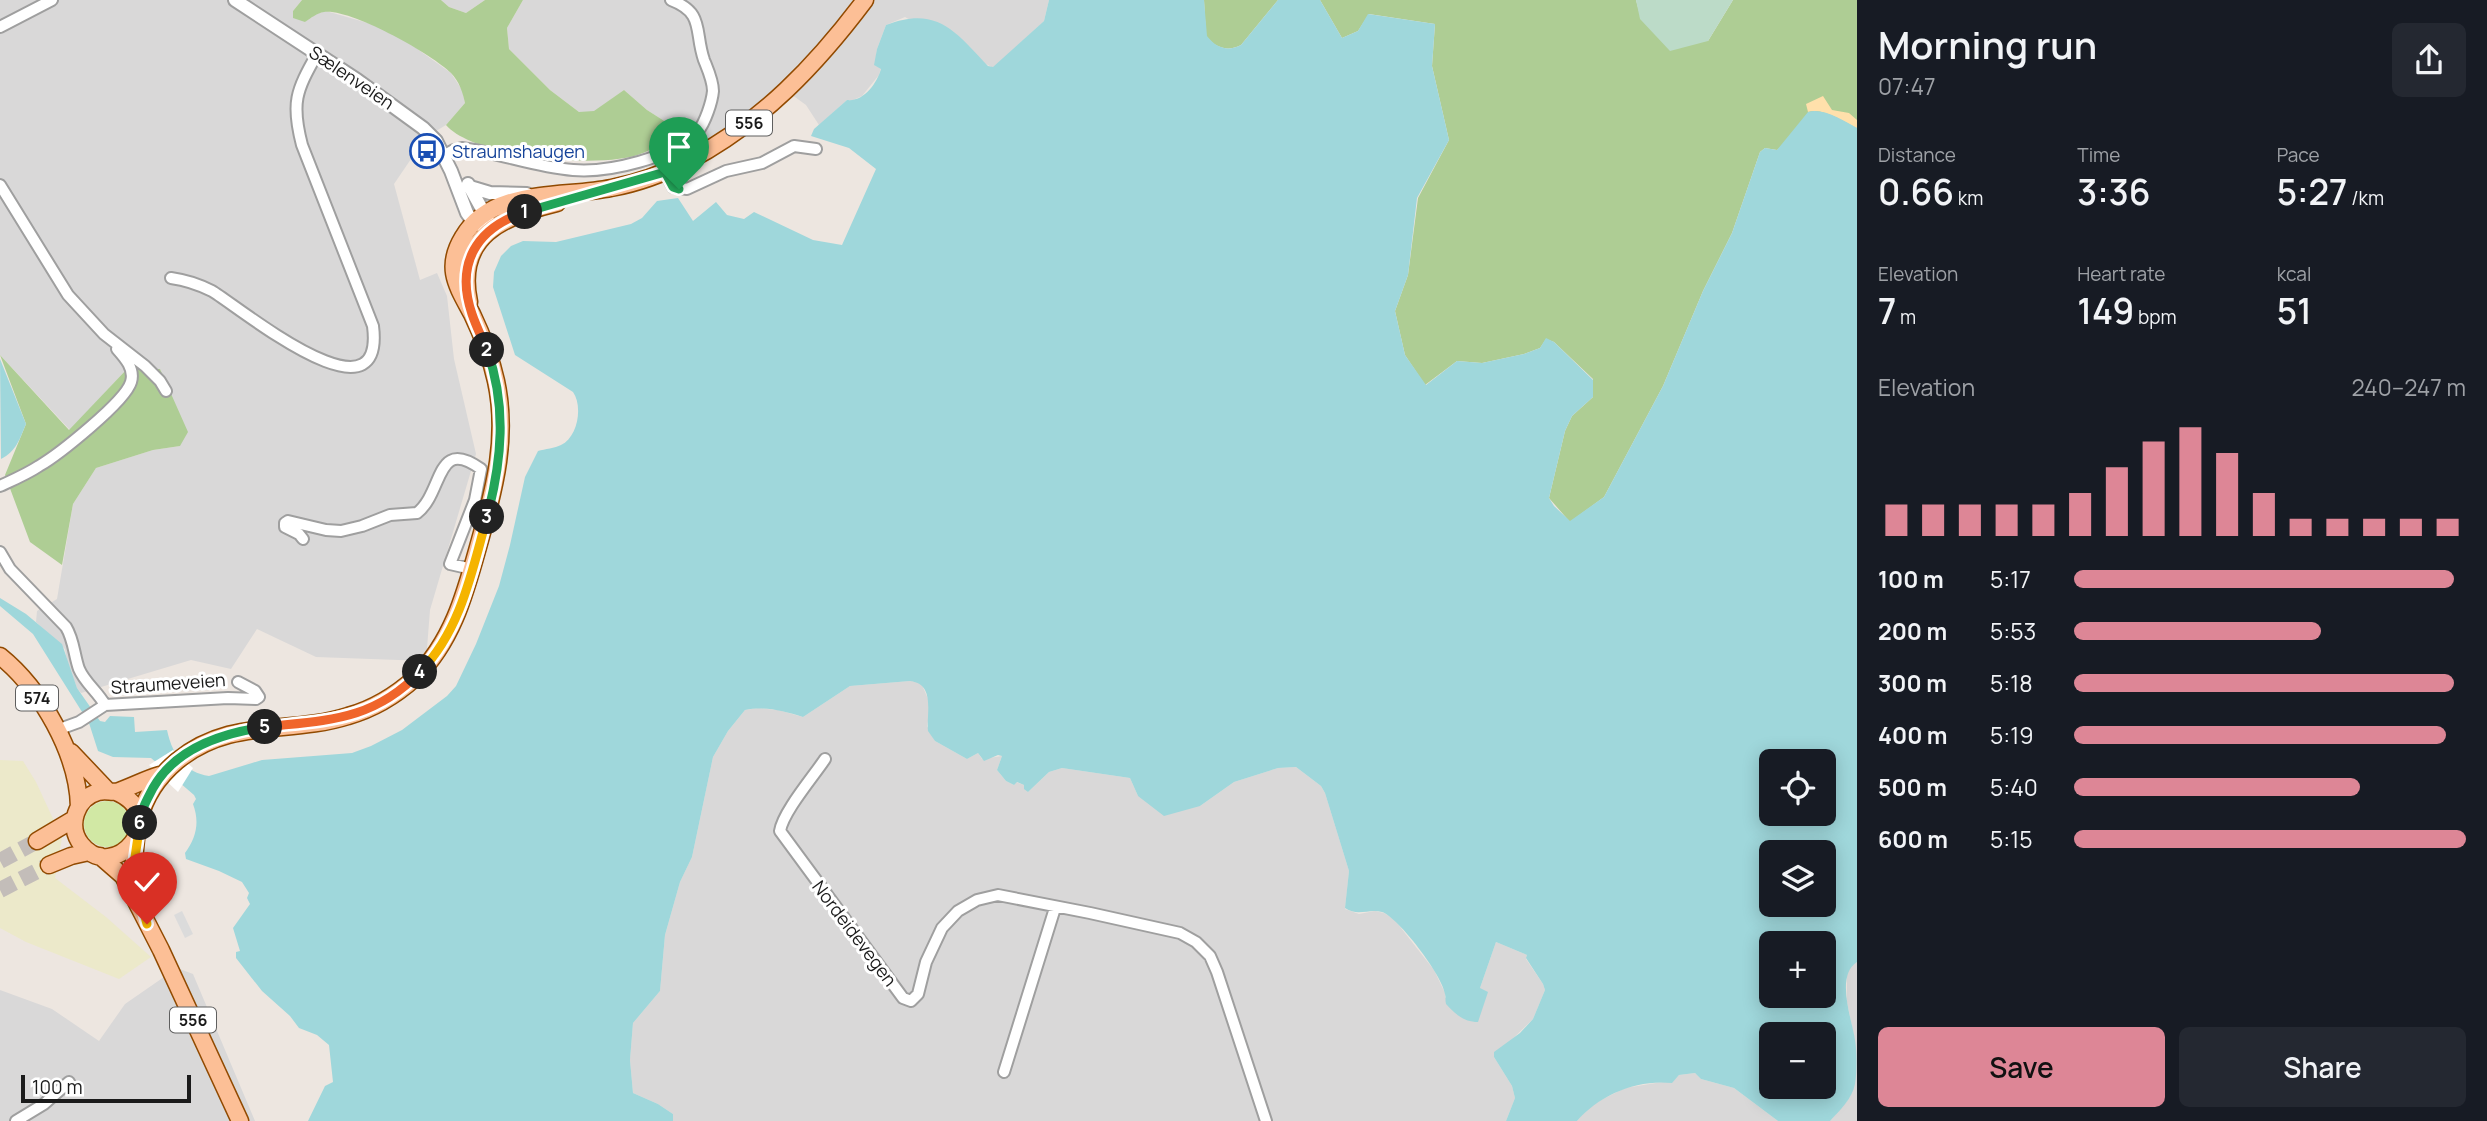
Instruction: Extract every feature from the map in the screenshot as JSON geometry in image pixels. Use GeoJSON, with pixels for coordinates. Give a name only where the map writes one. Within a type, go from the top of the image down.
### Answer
{"type":"FeatureCollection","features":[{"type":"Feature","properties":{"kind":"main road","name":"556"},"geometry":{"type":"LineString","coordinates":[[484,222],[665,172],[730,136],[769,106],[824,51],[865,0]]}},
{"type":"Feature","properties":{"kind":"main road","name":"556"},"geometry":{"type":"LineString","coordinates":[[240,1121],[161,950],[123,876],[79,841],[76,813],[91,795],[112,792],[160,775],[198,746],[232,733],[320,723],[348,717],[397,693],[426,666],[445,640],[458,614],[498,471],[501,440],[496,382],[485,345],[471,313],[467,293],[468,264],[474,247],[484,222],[518,200],[596,191]]}},
{"type":"Feature","properties":{"kind":"main road","name":"574"},"geometry":{"type":"LineString","coordinates":[[0,656],[32,689],[66,746],[88,772],[112,792]]}},
{"type":"Feature","properties":{"kind":"main road","name":"574"},"geometry":{"type":"LineString","coordinates":[[66,746],[75,776],[76,813]]}},
{"type":"Feature","properties":{"kind":"main road","name":"556"},"geometry":{"type":"LineString","coordinates":[[144,919],[133,871],[136,839],[146,799],[160,775]]}},
{"type":"Feature","properties":{"kind":"main road"},"geometry":{"type":"LineString","coordinates":[[112,792],[129,800],[139,820]]}},
{"type":"Feature","properties":{"kind":"main road"},"geometry":{"type":"LineString","coordinates":[[37,841],[76,813]]}},
{"type":"Feature","properties":{"kind":"main road"},"geometry":{"type":"LineString","coordinates":[[49,865],[71,856],[121,854],[136,839]]}},
{"type":"Feature","properties":{"kind":"street"},"geometry":{"type":"LineString","coordinates":[[0,27],[52,0]]}},
{"type":"Feature","properties":{"kind":"street"},"geometry":{"type":"LineString","coordinates":[[443,156],[462,148],[564,169],[599,169],[648,159],[693,135],[700,129],[711,101],[713,86],[698,41],[695,15],[684,5],[671,0]]}},
{"type":"Feature","properties":{"kind":"street","name":"Sælenveien"},"geometry":{"type":"LineString","coordinates":[[239,1],[413,119],[430,135],[452,171],[467,213],[484,222]]}},
{"type":"Feature","properties":{"kind":"street"},"geometry":{"type":"LineString","coordinates":[[171,278],[190,281],[212,292],[313,358],[337,365],[354,366],[369,360],[374,352],[373,326],[302,145],[296,122],[297,94],[317,54]]}},
{"type":"Feature","properties":{"kind":"street"},"geometry":{"type":"LineString","coordinates":[[665,172],[673,187],[685,190],[726,171],[762,163],[794,146],[816,149]]}},
{"type":"Feature","properties":{"kind":"street","name":"Sælenveien"},"geometry":{"type":"LineString","coordinates":[[452,171],[470,187],[484,222]]}},
{"type":"Feature","properties":{"kind":"street"},"geometry":{"type":"LineString","coordinates":[[0,186],[62,287],[125,358],[132,378],[129,388],[109,410],[47,461],[0,486]]}},
{"type":"Feature","properties":{"kind":"street"},"geometry":{"type":"LineString","coordinates":[[470,187],[490,193],[523,193],[541,197]]}},
{"type":"Feature","properties":{"kind":"street"},"geometry":{"type":"LineString","coordinates":[[104,334],[145,366],[166,391]]}},
{"type":"Feature","properties":{"kind":"street"},"geometry":{"type":"LineString","coordinates":[[303,539],[285,527],[285,523],[288,521],[341,531],[390,515],[418,513],[428,502],[444,466],[453,458],[462,458],[481,469],[468,522],[450,564],[472,569]]}},
{"type":"Feature","properties":{"kind":"street"},"geometry":{"type":"LineString","coordinates":[[0,552],[10,569],[66,627],[71,636],[80,672],[105,705]]}},
{"type":"Feature","properties":{"kind":"street","name":"Straumeveien"},"geometry":{"type":"LineString","coordinates":[[57,730],[105,705],[259,697],[255,691],[238,682]]}},
{"type":"Feature","properties":{"kind":"street","name":"Nordeidevegen"},"geometry":{"type":"LineString","coordinates":[[825,759],[786,816],[780,831],[903,998],[911,1001],[918,994],[926,962],[942,928],[958,911],[977,900],[998,895],[1167,929],[1188,938],[1210,956],[1266,1121]]}},
{"type":"Feature","properties":{"kind":"street"},"geometry":{"type":"LineString","coordinates":[[1004,1072],[1055,908]]}},
{"type":"Feature","properties":{"kind":"street"},"geometry":{"type":"LineString","coordinates":[[16,1121],[44,1104],[69,1082]]}},
{"type":"Feature","properties":{"kind":"shaded area"},"geometry":{"type":"Polygon","coordinates":[[[0,0],[302,0],[293,11],[305,22],[326,11],[375,25],[409,43],[451,73],[462,90],[465,103],[446,125],[426,137],[394,184],[420,280],[437,273],[447,296],[454,359],[476,454],[430,610],[426,661],[316,657],[257,629],[231,669],[191,660],[81,693],[77,688],[65,649],[36,622],[37,611],[57,599],[73,504],[96,468],[153,450],[180,446],[160,369],[127,369],[70,430],[0,355],[0,0]]]}},
{"type":"Feature","properties":{"kind":"shaded area"},"geometry":{"type":"Polygon","coordinates":[[[441,0],[485,0],[466,13],[449,7],[441,0]]]}},
{"type":"Feature","properties":{"kind":"shaded area"},"geometry":{"type":"Polygon","coordinates":[[[523,0],[1049,0],[1044,21],[993,68],[905,17],[886,25],[877,49],[875,65],[881,68],[879,75],[862,96],[847,100],[819,125],[806,105],[788,92],[692,158],[680,131],[647,110],[624,90],[594,112],[579,112],[550,90],[509,49],[507,28],[523,0]]]}},
{"type":"Feature","properties":{"kind":"shaded area"},"geometry":{"type":"Polygon","coordinates":[[[910,681],[922,685],[929,701],[927,726],[935,741],[967,759],[978,753],[982,759],[1002,756],[997,770],[1006,781],[1014,785],[1016,782],[1024,785],[1028,792],[1049,772],[1062,768],[1130,778],[1138,796],[1200,806],[1234,782],[1278,768],[1296,767],[1321,786],[1325,793],[1349,871],[1345,909],[1359,914],[1375,911],[1394,919],[1434,970],[1445,998],[1480,988],[1496,942],[1527,955],[1526,959],[1545,990],[1533,1019],[1494,1057],[1512,1086],[1515,1098],[1506,1121],[673,1121],[673,1114],[633,1093],[630,1060],[633,1023],[660,991],[665,935],[680,882],[692,857],[713,757],[728,731],[745,710],[778,710],[803,717],[850,686],[910,681]]]}},
{"type":"Feature","properties":{"kind":"shaded area"},"geometry":{"type":"Polygon","coordinates":[[[0,760],[23,761],[36,782],[62,838],[55,878],[106,917],[151,957],[119,979],[26,942],[0,928],[0,760]]]}},
{"type":"Feature","properties":{"kind":"shaded area"},"geometry":{"type":"Polygon","coordinates":[[[182,911],[193,934],[185,938],[174,915],[182,911]]]}},
{"type":"Feature","properties":{"kind":"shaded area"},"geometry":{"type":"Polygon","coordinates":[[[1857,962],[1857,1121],[1829,1121],[1848,1100],[1855,1042],[1847,1002],[1847,973],[1850,966],[1857,962]]]}},
{"type":"Feature","properties":{"kind":"shaded area"},"geometry":{"type":"Polygon","coordinates":[[[177,968],[193,974],[255,1121],[0,1121],[0,990],[52,1009],[99,1041],[125,1004],[177,968]]]}},
{"type":"Feature","properties":{"kind":"shaded area"},"geometry":{"type":"Polygon","coordinates":[[[1695,1073],[1701,1079],[1734,1088],[1778,1121],[1577,1121],[1589,1106],[1625,1088],[1672,1082],[1679,1075],[1695,1073]]]}},
{"type":"Feature","properties":{"kind":"green space"},"geometry":{"type":"Polygon","coordinates":[[[302,0],[441,0],[449,7],[466,13],[485,0],[523,0],[507,28],[509,49],[550,90],[579,112],[594,111],[624,90],[647,110],[680,131],[643,153],[600,160],[540,158],[483,146],[461,136],[446,125],[465,103],[462,91],[451,73],[409,44],[352,17],[324,12],[305,22],[293,18],[293,11],[302,0]]]}},
{"type":"Feature","properties":{"kind":"green space"},"geometry":{"type":"Polygon","coordinates":[[[1204,0],[1278,0],[1241,45],[1227,48],[1218,46],[1206,36],[1204,0]]]}},
{"type":"Feature","properties":{"kind":"green space"},"geometry":{"type":"Polygon","coordinates":[[[1320,0],[1636,0],[1641,19],[1708,41],[1733,0],[1857,0],[1857,128],[1834,117],[1777,150],[1765,148],[1760,152],[1732,233],[1703,291],[1663,386],[1604,497],[1570,522],[1549,498],[1565,431],[1572,416],[1593,397],[1593,379],[1554,342],[1546,339],[1540,348],[1524,354],[1482,363],[1457,361],[1425,385],[1405,355],[1395,311],[1408,275],[1418,198],[1449,140],[1432,66],[1435,24],[1369,14],[1358,31],[1342,38],[1320,0]]]}},
{"type":"Feature","properties":{"kind":"green space"},"geometry":{"type":"Polygon","coordinates":[[[1636,0],[1733,0],[1708,41],[1670,51],[1640,19],[1636,0]]]}},
{"type":"Feature","properties":{"kind":"green space"},"geometry":{"type":"Polygon","coordinates":[[[0,355],[69,430],[127,369],[160,369],[188,432],[180,446],[153,450],[96,468],[73,504],[62,565],[30,542],[5,475],[26,424],[0,355]]]}},
{"type":"Feature","properties":{"kind":"green space"},"geometry":{"type":"Polygon","coordinates":[[[107,801],[123,808],[130,824],[123,840],[107,847],[91,840],[84,824],[91,808],[107,801]]]}},
{"type":"Feature","properties":{"kind":"sand"},"geometry":{"type":"Polygon","coordinates":[[[1823,96],[1832,110],[1849,113],[1857,120],[1857,128],[1826,113],[1808,112],[1806,104],[1823,96]]]}},
{"type":"Feature","properties":{"kind":"water"},"geometry":{"type":"Polygon","coordinates":[[[1049,0],[1204,0],[1207,36],[1218,46],[1227,48],[1241,45],[1278,0],[1320,0],[1342,38],[1358,31],[1368,14],[1435,24],[1432,66],[1449,140],[1417,198],[1408,275],[1395,311],[1405,355],[1426,385],[1457,361],[1482,363],[1524,354],[1540,348],[1546,338],[1554,342],[1593,380],[1593,397],[1572,416],[1565,431],[1549,498],[1570,521],[1604,497],[1663,386],[1703,291],[1732,233],[1760,152],[1765,148],[1777,150],[1808,112],[1827,113],[1857,128],[1857,962],[1850,969],[1846,987],[1855,1040],[1856,1068],[1851,1095],[1830,1121],[1778,1121],[1734,1088],[1701,1079],[1695,1073],[1679,1075],[1672,1083],[1632,1086],[1607,1096],[1577,1121],[1506,1121],[1515,1098],[1512,1086],[1494,1057],[1494,1052],[1520,1033],[1533,1019],[1545,990],[1526,958],[1527,955],[1496,942],[1480,988],[1488,992],[1478,1022],[1457,1015],[1446,1004],[1437,974],[1398,924],[1382,912],[1354,912],[1345,908],[1349,871],[1325,793],[1321,786],[1296,767],[1278,768],[1234,782],[1200,806],[1164,816],[1138,796],[1130,778],[1062,768],[1049,772],[1028,792],[1024,785],[1017,782],[1014,785],[1006,781],[997,770],[1002,756],[984,761],[978,753],[967,759],[935,741],[928,731],[927,694],[918,683],[910,681],[850,686],[803,717],[767,709],[745,710],[728,731],[713,757],[692,857],[680,882],[665,935],[660,991],[633,1023],[630,1060],[633,1093],[673,1114],[673,1121],[308,1121],[325,1086],[333,1082],[329,1045],[317,1035],[299,1028],[290,1016],[262,991],[236,958],[236,952],[240,951],[233,928],[250,904],[247,898],[249,893],[242,882],[186,859],[185,853],[196,830],[194,795],[151,758],[113,757],[98,751],[89,723],[33,634],[0,606],[0,598],[26,614],[62,644],[77,688],[100,721],[105,722],[110,716],[134,717],[135,732],[167,730],[180,760],[200,774],[209,776],[262,760],[352,753],[402,730],[456,686],[499,586],[525,477],[538,451],[559,446],[567,441],[577,421],[578,405],[573,392],[515,355],[493,287],[494,272],[501,256],[511,246],[523,241],[556,242],[631,224],[642,218],[657,201],[678,198],[693,221],[716,202],[727,215],[744,219],[754,212],[813,240],[842,245],[876,169],[849,148],[811,136],[814,129],[847,100],[859,98],[873,85],[881,69],[874,65],[886,25],[919,18],[932,20],[955,33],[988,66],[993,67],[1044,21],[1049,0]]]}},
{"type":"Feature","properties":{"kind":"water"},"geometry":{"type":"Polygon","coordinates":[[[0,359],[26,424],[14,449],[1,459],[0,359]]]}},
{"type":"Feature","properties":{"kind":"pier"},"geometry":{"type":"Polygon","coordinates":[[[173,750],[193,768],[178,792],[149,765],[173,750]]]}},
{"type":"Feature","properties":{"kind":"tunnel"},"geometry":{"type":"LineString","coordinates":[[0,861],[37,841]]}},
{"type":"Feature","properties":{"kind":"tunnel"},"geometry":{"type":"LineString","coordinates":[[0,890],[49,865]]}},
{"type":"Feature","properties":{"kind":"place","name":"Straumshaugen"},"geometry":{"type":"Point","coordinates":[427,151]}},
{"type":"Feature","properties":{"kind":"route"},"geometry":{"type":"LineString","coordinates":[[147,924],[133,871],[142,807],[160,775],[188,752],[221,736],[249,729],[320,723],[348,717],[380,703],[397,693],[426,666],[445,640],[458,614],[492,496],[501,440],[496,382],[485,345],[471,313],[467,293],[468,264],[474,247],[500,222],[542,206],[665,172],[673,187],[679,189]]}}]}
